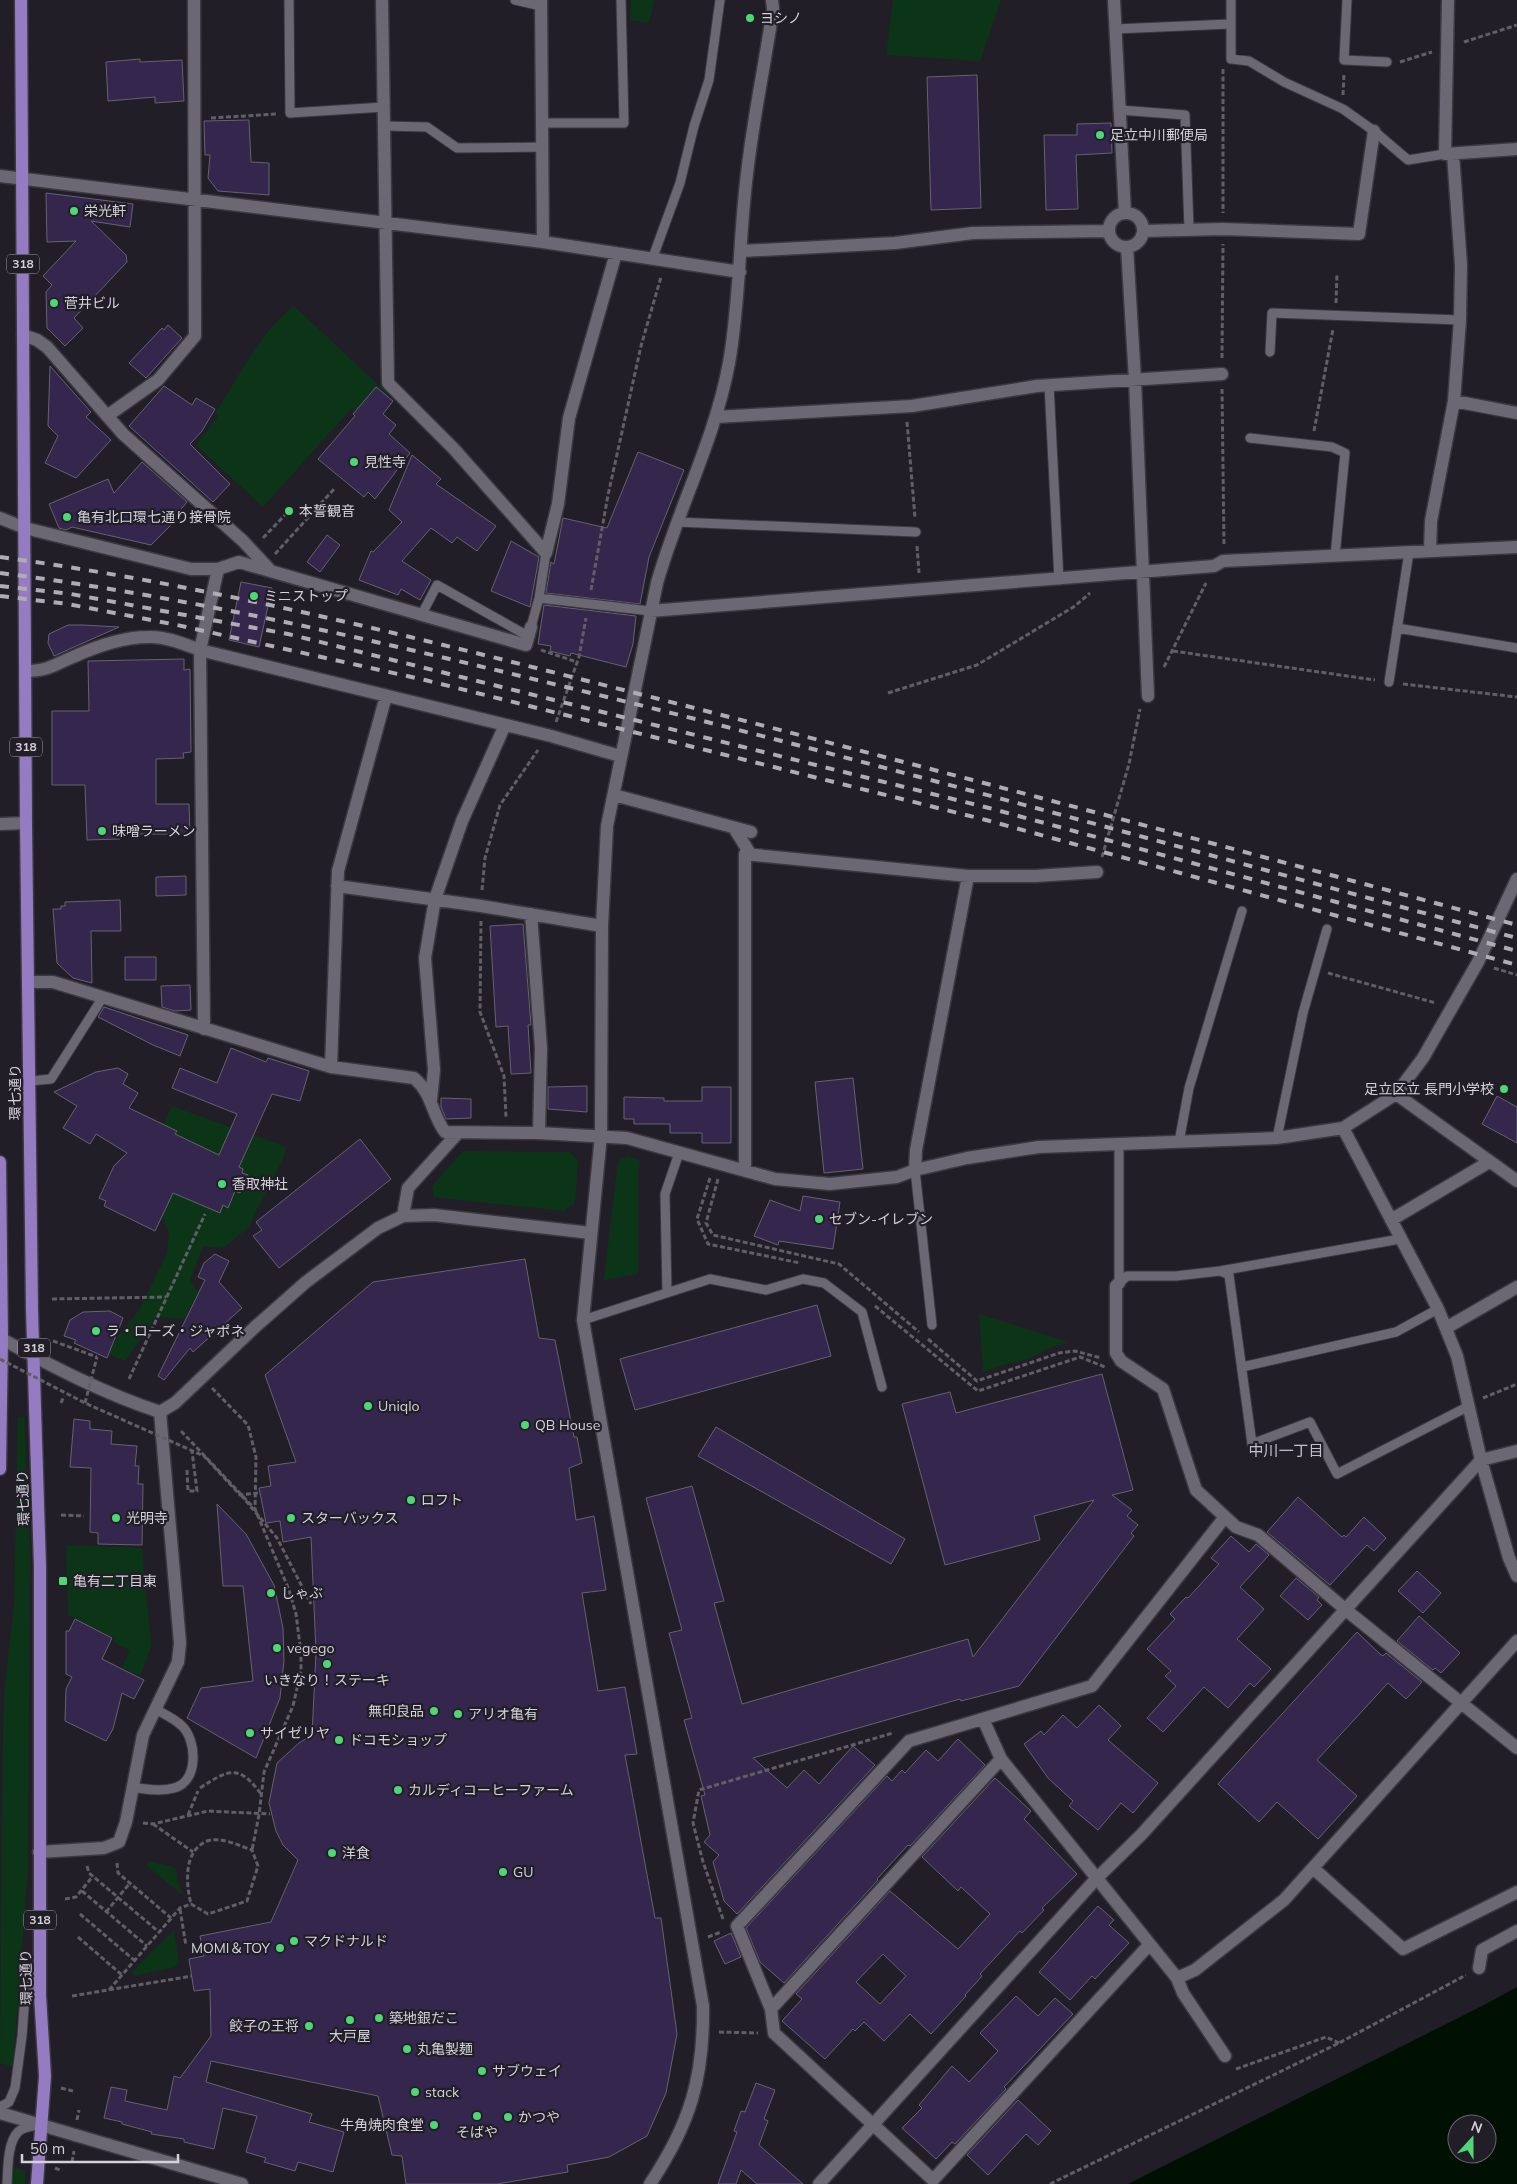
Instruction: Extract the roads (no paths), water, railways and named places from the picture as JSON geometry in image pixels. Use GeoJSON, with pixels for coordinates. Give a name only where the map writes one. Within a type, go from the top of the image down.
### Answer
{"type":"FeatureCollection","features":[{"type":"Feature","properties":{"kind":"main road","name":"環七通り"},"geometry":{"type":"LineString","coordinates":[[21,0],[26,823],[30,982],[34,1357],[40,1568],[39,1852],[45,2061],[37,2184]]}},
{"type":"Feature","properties":{"kind":"main road","name":"環七通り"},"geometry":{"type":"LineString","coordinates":[[0,1162],[0,1469]]}},
{"type":"Feature","properties":{"kind":"street"},"geometry":{"type":"LineString","coordinates":[[108,416],[158,380],[196,336],[194,0]]}},
{"type":"Feature","properties":{"kind":"street"},"geometry":{"type":"LineString","coordinates":[[382,0],[388,383],[454,449],[546,553]]}},
{"type":"Feature","properties":{"kind":"street"},"geometry":{"type":"LineString","coordinates":[[650,2184],[676,2144],[693,2100],[703,2039],[703,2006],[582,1320],[601,1135],[602,926],[607,826],[650,611],[667,548],[716,417],[729,364],[740,272],[747,175],[771,18],[772,0]]}},
{"type":"Feature","properties":{"kind":"street"},"geometry":{"type":"LineString","coordinates":[[1114,0],[1125,213]]}},
{"type":"Feature","properties":{"kind":"street"},"geometry":{"type":"LineString","coordinates":[[1430,551],[1431,521],[1454,401],[1460,320],[1461,265],[1449,154],[1448,0]]}},
{"type":"Feature","properties":{"kind":"street"},"geometry":{"type":"LineString","coordinates":[[541,3],[543,242]]}},
{"type":"Feature","properties":{"kind":"street"},"geometry":{"type":"LineString","coordinates":[[1143,231],[1223,228],[1359,234],[1374,131]]}},
{"type":"Feature","properties":{"kind":"street"},"geometry":{"type":"LineString","coordinates":[[1449,154],[1517,149]]}},
{"type":"Feature","properties":{"kind":"street"},"geometry":{"type":"LineString","coordinates":[[0,176],[543,242],[653,257],[740,272]]}},
{"type":"Feature","properties":{"kind":"street"},"geometry":{"type":"LineString","coordinates":[[1125,213],[1138,219],[1143,231],[1137,243],[1126,247],[1116,244],[1109,231],[1115,217],[1125,213]]}},
{"type":"Feature","properties":{"kind":"street"},"geometry":{"type":"LineString","coordinates":[[741,251],[895,243],[973,233],[1109,231]]}},
{"type":"Feature","properties":{"kind":"street"},"geometry":{"type":"LineString","coordinates":[[1126,247],[1135,380],[1148,696]]}},
{"type":"Feature","properties":{"kind":"street"},"geometry":{"type":"LineString","coordinates":[[546,553],[558,504],[569,418],[616,253]]}},
{"type":"Feature","properties":{"kind":"street"},"geometry":{"type":"LineString","coordinates":[[23,335],[37,340],[47,347],[123,434],[268,568]]}},
{"type":"Feature","properties":{"kind":"street"},"geometry":{"type":"LineString","coordinates":[[716,417],[906,406],[1049,386],[1222,374]]}},
{"type":"Feature","properties":{"kind":"street"},"geometry":{"type":"LineString","coordinates":[[1454,401],[1517,413]]}},
{"type":"Feature","properties":{"kind":"street"},"geometry":{"type":"LineString","coordinates":[[0,518],[25,528],[191,569],[218,569],[239,562],[268,568],[422,614],[528,636]]}},
{"type":"Feature","properties":{"kind":"street"},"geometry":{"type":"LineString","coordinates":[[650,611],[1059,580],[1218,564],[1517,547]]}},
{"type":"Feature","properties":{"kind":"street"},"geometry":{"type":"LineString","coordinates":[[204,1029],[200,650],[218,569]]}},
{"type":"Feature","properties":{"kind":"street"},"geometry":{"type":"LineString","coordinates":[[26,671],[44,671],[74,656],[129,638],[149,636],[551,736],[620,756]]}},
{"type":"Feature","properties":{"kind":"street"},"geometry":{"type":"LineString","coordinates":[[331,1066],[338,871],[386,696]]}},
{"type":"Feature","properties":{"kind":"street"},"geometry":{"type":"LineString","coordinates":[[505,726],[462,821],[435,899],[425,958],[434,1070],[432,1100],[436,1120],[445,1132],[457,1134],[506,1132],[601,1135],[627,1138],[775,1179],[830,1184],[897,1177],[915,1170],[967,1158],[1039,1147],[1277,1138],[1343,1128],[1396,1094],[1423,1058],[1478,962],[1517,878]]}},
{"type":"Feature","properties":{"kind":"street"},"geometry":{"type":"LineString","coordinates":[[614,795],[751,832]]}},
{"type":"Feature","properties":{"kind":"street"},"geometry":{"type":"LineString","coordinates":[[0,824],[26,823]]}},
{"type":"Feature","properties":{"kind":"street"},"geometry":{"type":"LineString","coordinates":[[734,828],[751,854]]}},
{"type":"Feature","properties":{"kind":"street"},"geometry":{"type":"LineString","coordinates":[[744,1171],[745,854],[968,876],[1035,876],[1097,872]]}},
{"type":"Feature","properties":{"kind":"street"},"geometry":{"type":"LineString","coordinates":[[915,1170],[916,1150],[968,876]]}},
{"type":"Feature","properties":{"kind":"street"},"geometry":{"type":"LineString","coordinates":[[337,886],[435,899],[602,926]]}},
{"type":"Feature","properties":{"kind":"street"},"geometry":{"type":"LineString","coordinates":[[531,914],[541,1048],[539,1133]]}},
{"type":"Feature","properties":{"kind":"street"},"geometry":{"type":"LineString","coordinates":[[30,982],[53,982],[331,1066],[414,1078],[423,1086],[432,1100]]}},
{"type":"Feature","properties":{"kind":"street"},"geometry":{"type":"LineString","coordinates":[[1396,1094],[1517,1181]]}},
{"type":"Feature","properties":{"kind":"street"},"geometry":{"type":"LineString","coordinates":[[1343,1128],[1438,1309],[1457,1356],[1481,1460],[1509,1558],[1517,1575]]}},
{"type":"Feature","properties":{"kind":"street"},"geometry":{"type":"LineString","coordinates":[[403,1216],[408,1188],[457,1134]]}},
{"type":"Feature","properties":{"kind":"street"},"geometry":{"type":"LineString","coordinates":[[1391,1220],[1489,1162]]}},
{"type":"Feature","properties":{"kind":"street"},"geometry":{"type":"LineString","coordinates":[[1,1338],[34,1357],[127,1401],[160,1412],[175,1403],[202,1376],[306,1282],[378,1228],[403,1216],[434,1214],[591,1233]]}},
{"type":"Feature","properties":{"kind":"street"},"geometry":{"type":"LineString","coordinates":[[1119,1283],[1116,1286],[1116,1365],[1163,1390],[1196,1490],[1236,1527],[1258,1535],[1346,1610],[1517,1748]]}},
{"type":"Feature","properties":{"kind":"street"},"geometry":{"type":"LineString","coordinates":[[1446,1328],[1517,1287]]}},
{"type":"Feature","properties":{"kind":"street"},"geometry":{"type":"LineString","coordinates":[[39,1852],[104,1848],[119,1842],[126,1822],[144,1735],[178,1662],[180,1644],[160,1412]]}},
{"type":"Feature","properties":{"kind":"street"},"geometry":{"type":"LineString","coordinates":[[820,2184],[1096,1879],[1140,1835],[1481,1460],[1517,1451]]}},
{"type":"Feature","properties":{"kind":"street"},"geometry":{"type":"LineString","coordinates":[[1149,1945],[933,2180],[774,2033],[771,2010],[732,1928],[909,1741],[1092,1686],[1225,1517]]}},
{"type":"Feature","properties":{"kind":"street"},"geometry":{"type":"LineString","coordinates":[[1177,1978],[1195,1970],[1284,1900],[1517,1641]]}},
{"type":"Feature","properties":{"kind":"street"},"geometry":{"type":"LineString","coordinates":[[983,1719],[1001,1759],[1177,1978],[1182,1993],[1225,2056]]}},
{"type":"Feature","properties":{"kind":"street"},"geometry":{"type":"LineString","coordinates":[[771,2010],[1001,1759]]}},
{"type":"Feature","properties":{"kind":"street"},"geometry":{"type":"LineString","coordinates":[[1313,1868],[1403,1949],[1517,1892]]}},
{"type":"Feature","properties":{"kind":"street"},"geometry":{"type":"LineString","coordinates":[[1478,1968],[1482,1950],[1517,1931]]}},
{"type":"Feature","properties":{"kind":"street"},"geometry":{"type":"LineString","coordinates":[[0,2113],[236,2183]]}},
{"type":"Feature","properties":{"kind":"lane"},"geometry":{"type":"LineString","coordinates":[[289,0],[290,113],[384,107]]}},
{"type":"Feature","properties":{"kind":"lane"},"geometry":{"type":"LineString","coordinates":[[515,0],[541,3]]}},
{"type":"Feature","properties":{"kind":"lane"},"geometry":{"type":"LineString","coordinates":[[542,123],[624,123],[620,0]]}},
{"type":"Feature","properties":{"kind":"lane"},"geometry":{"type":"LineString","coordinates":[[653,257],[680,183],[694,126],[709,80],[720,0]]}},
{"type":"Feature","properties":{"kind":"lane"},"geometry":{"type":"LineString","coordinates":[[1231,0],[1231,59],[1249,61],[1284,82],[1343,109],[1374,131],[1408,160],[1449,154]]}},
{"type":"Feature","properties":{"kind":"lane"},"geometry":{"type":"LineString","coordinates":[[1346,0],[1344,60],[1387,62]]}},
{"type":"Feature","properties":{"kind":"lane"},"geometry":{"type":"LineString","coordinates":[[1115,28],[1230,24]]}},
{"type":"Feature","properties":{"kind":"lane"},"geometry":{"type":"LineString","coordinates":[[1120,110],[1185,115],[1189,229]]}},
{"type":"Feature","properties":{"kind":"lane"},"geometry":{"type":"LineString","coordinates":[[384,126],[427,127],[457,148],[543,147]]}},
{"type":"Feature","properties":{"kind":"lane"},"geometry":{"type":"LineString","coordinates":[[1270,352],[1272,313],[1460,320]]}},
{"type":"Feature","properties":{"kind":"lane"},"geometry":{"type":"LineString","coordinates":[[1049,386],[1059,580]]}},
{"type":"Feature","properties":{"kind":"lane"},"geometry":{"type":"LineString","coordinates":[[1250,438],[1332,447],[1345,454],[1335,556]]}},
{"type":"Feature","properties":{"kind":"lane"},"geometry":{"type":"LineString","coordinates":[[677,522],[916,532]]}},
{"type":"Feature","properties":{"kind":"lane"},"geometry":{"type":"LineString","coordinates":[[1388,682],[1409,552]]}},
{"type":"Feature","properties":{"kind":"lane"},"geometry":{"type":"LineString","coordinates":[[422,614],[437,585],[528,636],[539,598],[546,553]]}},
{"type":"Feature","properties":{"kind":"lane"},"geometry":{"type":"LineString","coordinates":[[539,598],[588,606],[650,611]]}},
{"type":"Feature","properties":{"kind":"lane"},"geometry":{"type":"LineString","coordinates":[[1397,628],[1517,648]]}},
{"type":"Feature","properties":{"kind":"lane"},"geometry":{"type":"LineString","coordinates":[[1179,1142],[1189,1088],[1242,911]]}},
{"type":"Feature","properties":{"kind":"lane"},"geometry":{"type":"LineString","coordinates":[[1277,1138],[1303,1013],[1327,929]]}},
{"type":"Feature","properties":{"kind":"lane"},"geometry":{"type":"LineString","coordinates":[[30,1081],[51,1080],[103,997]]}},
{"type":"Feature","properties":{"kind":"lane"},"geometry":{"type":"LineString","coordinates":[[1119,1143],[1119,1283]]}},
{"type":"Feature","properties":{"kind":"lane"},"geometry":{"type":"LineString","coordinates":[[667,1293],[665,1194],[679,1153]]}},
{"type":"Feature","properties":{"kind":"lane"},"geometry":{"type":"LineString","coordinates":[[915,1170],[932,1325]]}},
{"type":"Feature","properties":{"kind":"lane"},"geometry":{"type":"LineString","coordinates":[[1119,1283],[1127,1276],[1176,1276],[1220,1271],[1400,1239]]}},
{"type":"Feature","properties":{"kind":"lane"},"geometry":{"type":"LineString","coordinates":[[1220,1271],[1228,1275],[1252,1444],[1310,1422],[1337,1474],[1469,1405]]}},
{"type":"Feature","properties":{"kind":"lane"},"geometry":{"type":"LineString","coordinates":[[582,1320],[710,1280],[766,1290],[803,1279],[824,1283],[862,1312],[882,1387]]}},
{"type":"Feature","properties":{"kind":"lane"},"geometry":{"type":"LineString","coordinates":[[1242,1367],[1396,1332],[1438,1309]]}},
{"type":"Feature","properties":{"kind":"lane"},"geometry":{"type":"LineString","coordinates":[[132,1787],[154,1790],[176,1788],[188,1778],[194,1761],[191,1738],[182,1726],[155,1709]]}},
{"type":"Feature","properties":{"kind":"lane"},"geometry":{"type":"LineString","coordinates":[[0,2107],[9,2102],[15,2088],[25,1995],[41,1968]]}},
{"type":"Feature","properties":{"kind":"lane"},"geometry":{"type":"LineString","coordinates":[[6,2184],[16,2134],[23,2128],[40,2125]]}},
{"type":"Feature","properties":{"kind":"railway"},"geometry":{"type":"LineString","coordinates":[[0,557],[166,584],[413,638],[874,754],[1517,925]]}},
{"type":"Feature","properties":{"kind":"railway"},"geometry":{"type":"LineString","coordinates":[[0,573],[153,596],[230,611],[381,643],[532,679],[949,785],[1517,938]]}},
{"type":"Feature","properties":{"kind":"railway"},"geometry":{"type":"LineString","coordinates":[[0,586],[71,594],[288,634],[989,808],[1517,951]]}},
{"type":"Feature","properties":{"kind":"railway"},"geometry":{"type":"LineString","coordinates":[[0,596],[68,604],[177,625],[425,680],[986,820],[1517,965]]}},
{"type":"Feature","properties":{"kind":"place","name":"ヨシノ"},"geometry":{"type":"Point","coordinates":[750,18]}},
{"type":"Feature","properties":{"kind":"place","name":"足立中川郵便局"},"geometry":{"type":"Point","coordinates":[1100,135]}},
{"type":"Feature","properties":{"kind":"place","name":"栄光軒"},"geometry":{"type":"Point","coordinates":[74,211]}},
{"type":"Feature","properties":{"kind":"place","name":"菅井ビル"},"geometry":{"type":"Point","coordinates":[54,303]}},
{"type":"Feature","properties":{"kind":"place","name":"見性寺"},"geometry":{"type":"Point","coordinates":[354,462]}},
{"type":"Feature","properties":{"kind":"place","name":"本誓観音"},"geometry":{"type":"Point","coordinates":[289,511]}},
{"type":"Feature","properties":{"kind":"place","name":"亀有北口環七通り接骨院"},"geometry":{"type":"Point","coordinates":[67,517]}},
{"type":"Feature","properties":{"kind":"place","name":"ミニストップ"},"geometry":{"type":"Point","coordinates":[254,596]}},
{"type":"Feature","properties":{"kind":"place","name":"味噌ラーメン"},"geometry":{"type":"Point","coordinates":[102,831]}},
{"type":"Feature","properties":{"kind":"place","name":"足立区立 長門小学校"},"geometry":{"type":"Point","coordinates":[1504,1089]}},
{"type":"Feature","properties":{"kind":"place","name":"香取神社"},"geometry":{"type":"Point","coordinates":[222,1184]}},
{"type":"Feature","properties":{"kind":"place","name":"セブン-イレブン"},"geometry":{"type":"Point","coordinates":[819,1219]}},
{"type":"Feature","properties":{"kind":"place","name":"ラ・ローズ・ジャポネ"},"geometry":{"type":"Point","coordinates":[96,1331]}},
{"type":"Feature","properties":{"kind":"place","name":"Uniqlo"},"geometry":{"type":"Point","coordinates":[368,1406]}},
{"type":"Feature","properties":{"kind":"place","name":"QB House"},"geometry":{"type":"Point","coordinates":[525,1425]}},
{"type":"Feature","properties":{"kind":"place","name":"ロフト"},"geometry":{"type":"Point","coordinates":[411,1500]}},
{"type":"Feature","properties":{"kind":"place","name":"光明寺"},"geometry":{"type":"Point","coordinates":[116,1518]}},
{"type":"Feature","properties":{"kind":"place","name":"スターバックス"},"geometry":{"type":"Point","coordinates":[291,1518]}},
{"type":"Feature","properties":{"kind":"place","name":"亀有二丁目東"},"geometry":{"type":"Point","coordinates":[63,1581]}},
{"type":"Feature","properties":{"kind":"place","name":"しゃぶ"},"geometry":{"type":"Point","coordinates":[271,1593]}},
{"type":"Feature","properties":{"kind":"place","name":"vegego"},"geometry":{"type":"Point","coordinates":[277,1648]}},
{"type":"Feature","properties":{"kind":"place","name":"いきなり！ステーキ"},"geometry":{"type":"Point","coordinates":[327,1664]}},
{"type":"Feature","properties":{"kind":"place","name":"無印良品"},"geometry":{"type":"Point","coordinates":[434,1711]}},
{"type":"Feature","properties":{"kind":"place","name":"アリオ亀有"},"geometry":{"type":"Point","coordinates":[458,1714]}},
{"type":"Feature","properties":{"kind":"place","name":"サイゼリヤ"},"geometry":{"type":"Point","coordinates":[250,1733]}},
{"type":"Feature","properties":{"kind":"place","name":"ドコモショップ"},"geometry":{"type":"Point","coordinates":[339,1740]}},
{"type":"Feature","properties":{"kind":"place","name":"カルディコーヒーファーム"},"geometry":{"type":"Point","coordinates":[398,1790]}},
{"type":"Feature","properties":{"kind":"place","name":"洋食"},"geometry":{"type":"Point","coordinates":[332,1853]}},
{"type":"Feature","properties":{"kind":"place","name":"GU"},"geometry":{"type":"Point","coordinates":[503,1872]}},
{"type":"Feature","properties":{"kind":"place","name":"マクドナルド"},"geometry":{"type":"Point","coordinates":[294,1941]}},
{"type":"Feature","properties":{"kind":"place","name":"MOMI＆TOY"},"geometry":{"type":"Point","coordinates":[280,1948]}},
{"type":"Feature","properties":{"kind":"place","name":"築地銀だこ"},"geometry":{"type":"Point","coordinates":[379,2018]}},
{"type":"Feature","properties":{"kind":"place","name":"大戸屋"},"geometry":{"type":"Point","coordinates":[350,2020]}},
{"type":"Feature","properties":{"kind":"place","name":"餃子の王将"},"geometry":{"type":"Point","coordinates":[309,2026]}},
{"type":"Feature","properties":{"kind":"place","name":"丸亀製麺"},"geometry":{"type":"Point","coordinates":[407,2049]}},
{"type":"Feature","properties":{"kind":"place","name":"サブウェイ"},"geometry":{"type":"Point","coordinates":[482,2071]}},
{"type":"Feature","properties":{"kind":"place","name":"stack"},"geometry":{"type":"Point","coordinates":[415,2092]}},
{"type":"Feature","properties":{"kind":"place","name":"そばや"},"geometry":{"type":"Point","coordinates":[477,2116]}},
{"type":"Feature","properties":{"kind":"place","name":"かつや"},"geometry":{"type":"Point","coordinates":[508,2117]}},
{"type":"Feature","properties":{"kind":"place","name":"牛角焼肉食堂"},"geometry":{"type":"Point","coordinates":[434,2125]}},
{"type":"Feature","properties":{"kind":"district","name":"中川一丁目"},"geometry":{"type":"Point","coordinates":[1286,1451]}}]}
